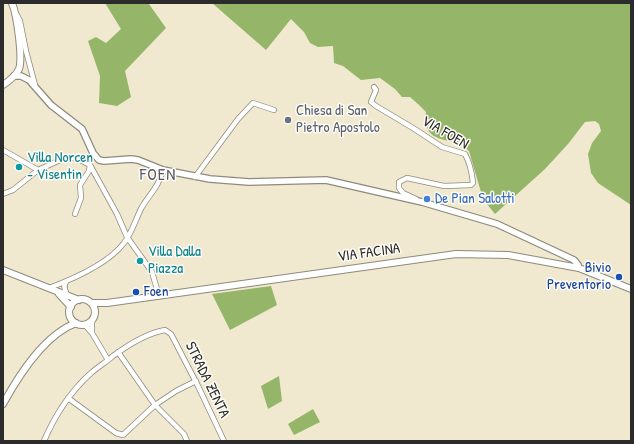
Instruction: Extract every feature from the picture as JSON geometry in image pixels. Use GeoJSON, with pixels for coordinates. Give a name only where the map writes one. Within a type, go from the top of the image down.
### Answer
{"type":"FeatureCollection","features":[{"type":"Feature","properties":{"kind":"main road"},"geometry":{"type":"LineString","coordinates":[[3,85],[14,76],[19,69],[20,64],[16,17],[13,6]]}},
{"type":"Feature","properties":{"kind":"main road","name":"VIA FACINA"},"geometry":{"type":"LineString","coordinates":[[91,303],[107,303],[456,254],[508,255],[579,268],[631,289]]}},
{"type":"Feature","properties":{"kind":"main road"},"geometry":{"type":"LineString","coordinates":[[3,270],[79,300],[91,303],[95,311],[92,321],[85,325],[76,324],[62,330]]}},
{"type":"Feature","properties":{"kind":"main road"},"geometry":{"type":"LineString","coordinates":[[51,289],[63,296],[71,307]]}},
{"type":"Feature","properties":{"kind":"main road"},"geometry":{"type":"LineString","coordinates":[[3,404],[22,371],[41,349],[62,330],[70,316],[71,307],[79,300]]}},
{"type":"Feature","properties":{"kind":"main road","name":"VIA FACINA"},"geometry":{"type":"LineString","coordinates":[[95,311],[107,303]]}},
{"type":"Feature","properties":{"kind":"main road"},"geometry":{"type":"LineString","coordinates":[[70,316],[76,324]]}},
{"type":"Feature","properties":{"kind":"street"},"geometry":{"type":"LineString","coordinates":[[13,6],[20,21],[35,85]]}},
{"type":"Feature","properties":{"kind":"street"},"geometry":{"type":"LineString","coordinates":[[20,64],[29,80]]}},
{"type":"Feature","properties":{"kind":"street"},"geometry":{"type":"LineString","coordinates":[[14,76],[21,76],[29,80],[35,85],[51,105],[84,131],[97,159],[90,165],[89,171],[80,185],[81,198],[75,214]]}},
{"type":"Feature","properties":{"kind":"street","name":"VIA FOEN"},"geometry":{"type":"LineString","coordinates":[[374,87],[376,90],[372,102],[376,106],[442,147],[465,154],[468,160],[473,176],[473,183],[471,185],[444,186],[407,178],[399,182],[399,188],[403,193],[422,202]]}},
{"type":"Feature","properties":{"kind":"street"},"geometry":{"type":"LineString","coordinates":[[195,177],[238,119],[253,103],[274,110]]}},
{"type":"Feature","properties":{"kind":"street"},"geometry":{"type":"LineString","coordinates":[[3,150],[38,170]]}},
{"type":"Feature","properties":{"kind":"street"},"geometry":{"type":"LineString","coordinates":[[3,194],[13,190],[38,170],[67,157],[77,158],[90,165],[117,214],[127,237],[152,272],[159,296]]}},
{"type":"Feature","properties":{"kind":"street","name":"VIA FOEN"},"geometry":{"type":"LineString","coordinates":[[97,159],[104,161],[131,159],[138,160],[163,170],[195,177],[249,182],[326,180],[422,202],[497,224],[574,260],[579,268]]}},
{"type":"Feature","properties":{"kind":"street"},"geometry":{"type":"LineString","coordinates":[[51,289],[100,263],[124,244],[142,207],[158,186],[163,170]]}},
{"type":"Feature","properties":{"kind":"street"},"geometry":{"type":"LineString","coordinates":[[66,282],[64,289],[67,295]]}},
{"type":"Feature","properties":{"kind":"street"},"geometry":{"type":"LineString","coordinates":[[92,321],[92,333]]}},
{"type":"Feature","properties":{"kind":"street"},"geometry":{"type":"LineString","coordinates":[[85,325],[92,333],[108,360]]}},
{"type":"Feature","properties":{"kind":"street","name":"STRADA ZENTA"},"geometry":{"type":"LineString","coordinates":[[118,352],[143,338],[167,330],[171,334],[196,381],[224,441]]}},
{"type":"Feature","properties":{"kind":"street"},"geometry":{"type":"LineString","coordinates":[[44,441],[68,398],[88,376],[118,352],[155,405],[184,434],[188,441]]}},
{"type":"Feature","properties":{"kind":"street"},"geometry":{"type":"LineString","coordinates":[[68,398],[116,433],[121,435],[155,405],[176,391],[196,381]]}},
{"type":"Feature","properties":{"kind":"green space"},"geometry":{"type":"Polygon","coordinates":[[[105,3],[149,4],[166,28],[125,71],[131,97],[117,106],[99,103],[100,76],[88,41],[96,37],[106,43],[121,29],[105,3]]]}},
{"type":"Feature","properties":{"kind":"green space"},"geometry":{"type":"Polygon","coordinates":[[[212,3],[631,3],[631,205],[598,183],[591,173],[588,154],[592,143],[601,131],[599,124],[595,121],[585,122],[568,144],[545,169],[495,214],[483,199],[469,151],[455,143],[434,136],[429,131],[426,123],[426,112],[410,97],[402,97],[395,89],[380,78],[361,80],[343,66],[334,63],[333,46],[318,47],[310,43],[304,32],[291,19],[266,50],[212,3]]]}},
{"type":"Feature","properties":{"kind":"green space"},"geometry":{"type":"Polygon","coordinates":[[[271,286],[277,305],[230,330],[212,294],[271,286]]]}},
{"type":"Feature","properties":{"kind":"green space"},"geometry":{"type":"Polygon","coordinates":[[[279,376],[282,401],[268,409],[261,386],[279,376]]]}},
{"type":"Feature","properties":{"kind":"green space"},"geometry":{"type":"Polygon","coordinates":[[[313,409],[320,422],[294,435],[288,424],[313,409]]]}},
{"type":"Feature","properties":{"kind":"place","name":"Chiesa di San Pietro Apostolo"},"geometry":{"type":"Point","coordinates":[288,120]}},
{"type":"Feature","properties":{"kind":"place","name":"Villa Norcen - Visentin"},"geometry":{"type":"Point","coordinates":[19,167]}},
{"type":"Feature","properties":{"kind":"place","name":"De Pian Salotti"},"geometry":{"type":"Point","coordinates":[427,199]}},
{"type":"Feature","properties":{"kind":"place","name":"Villa Dalla Piazza"},"geometry":{"type":"Point","coordinates":[140,261]}},
{"type":"Feature","properties":{"kind":"place","name":"Bivio Preventorio"},"geometry":{"type":"Point","coordinates":[619,277]}},
{"type":"Feature","properties":{"kind":"place","name":"Foen"},"geometry":{"type":"Point","coordinates":[136,292]}},
{"type":"Feature","properties":{"kind":"district","name":"FOEN"},"geometry":{"type":"Point","coordinates":[158,175]}}]}
